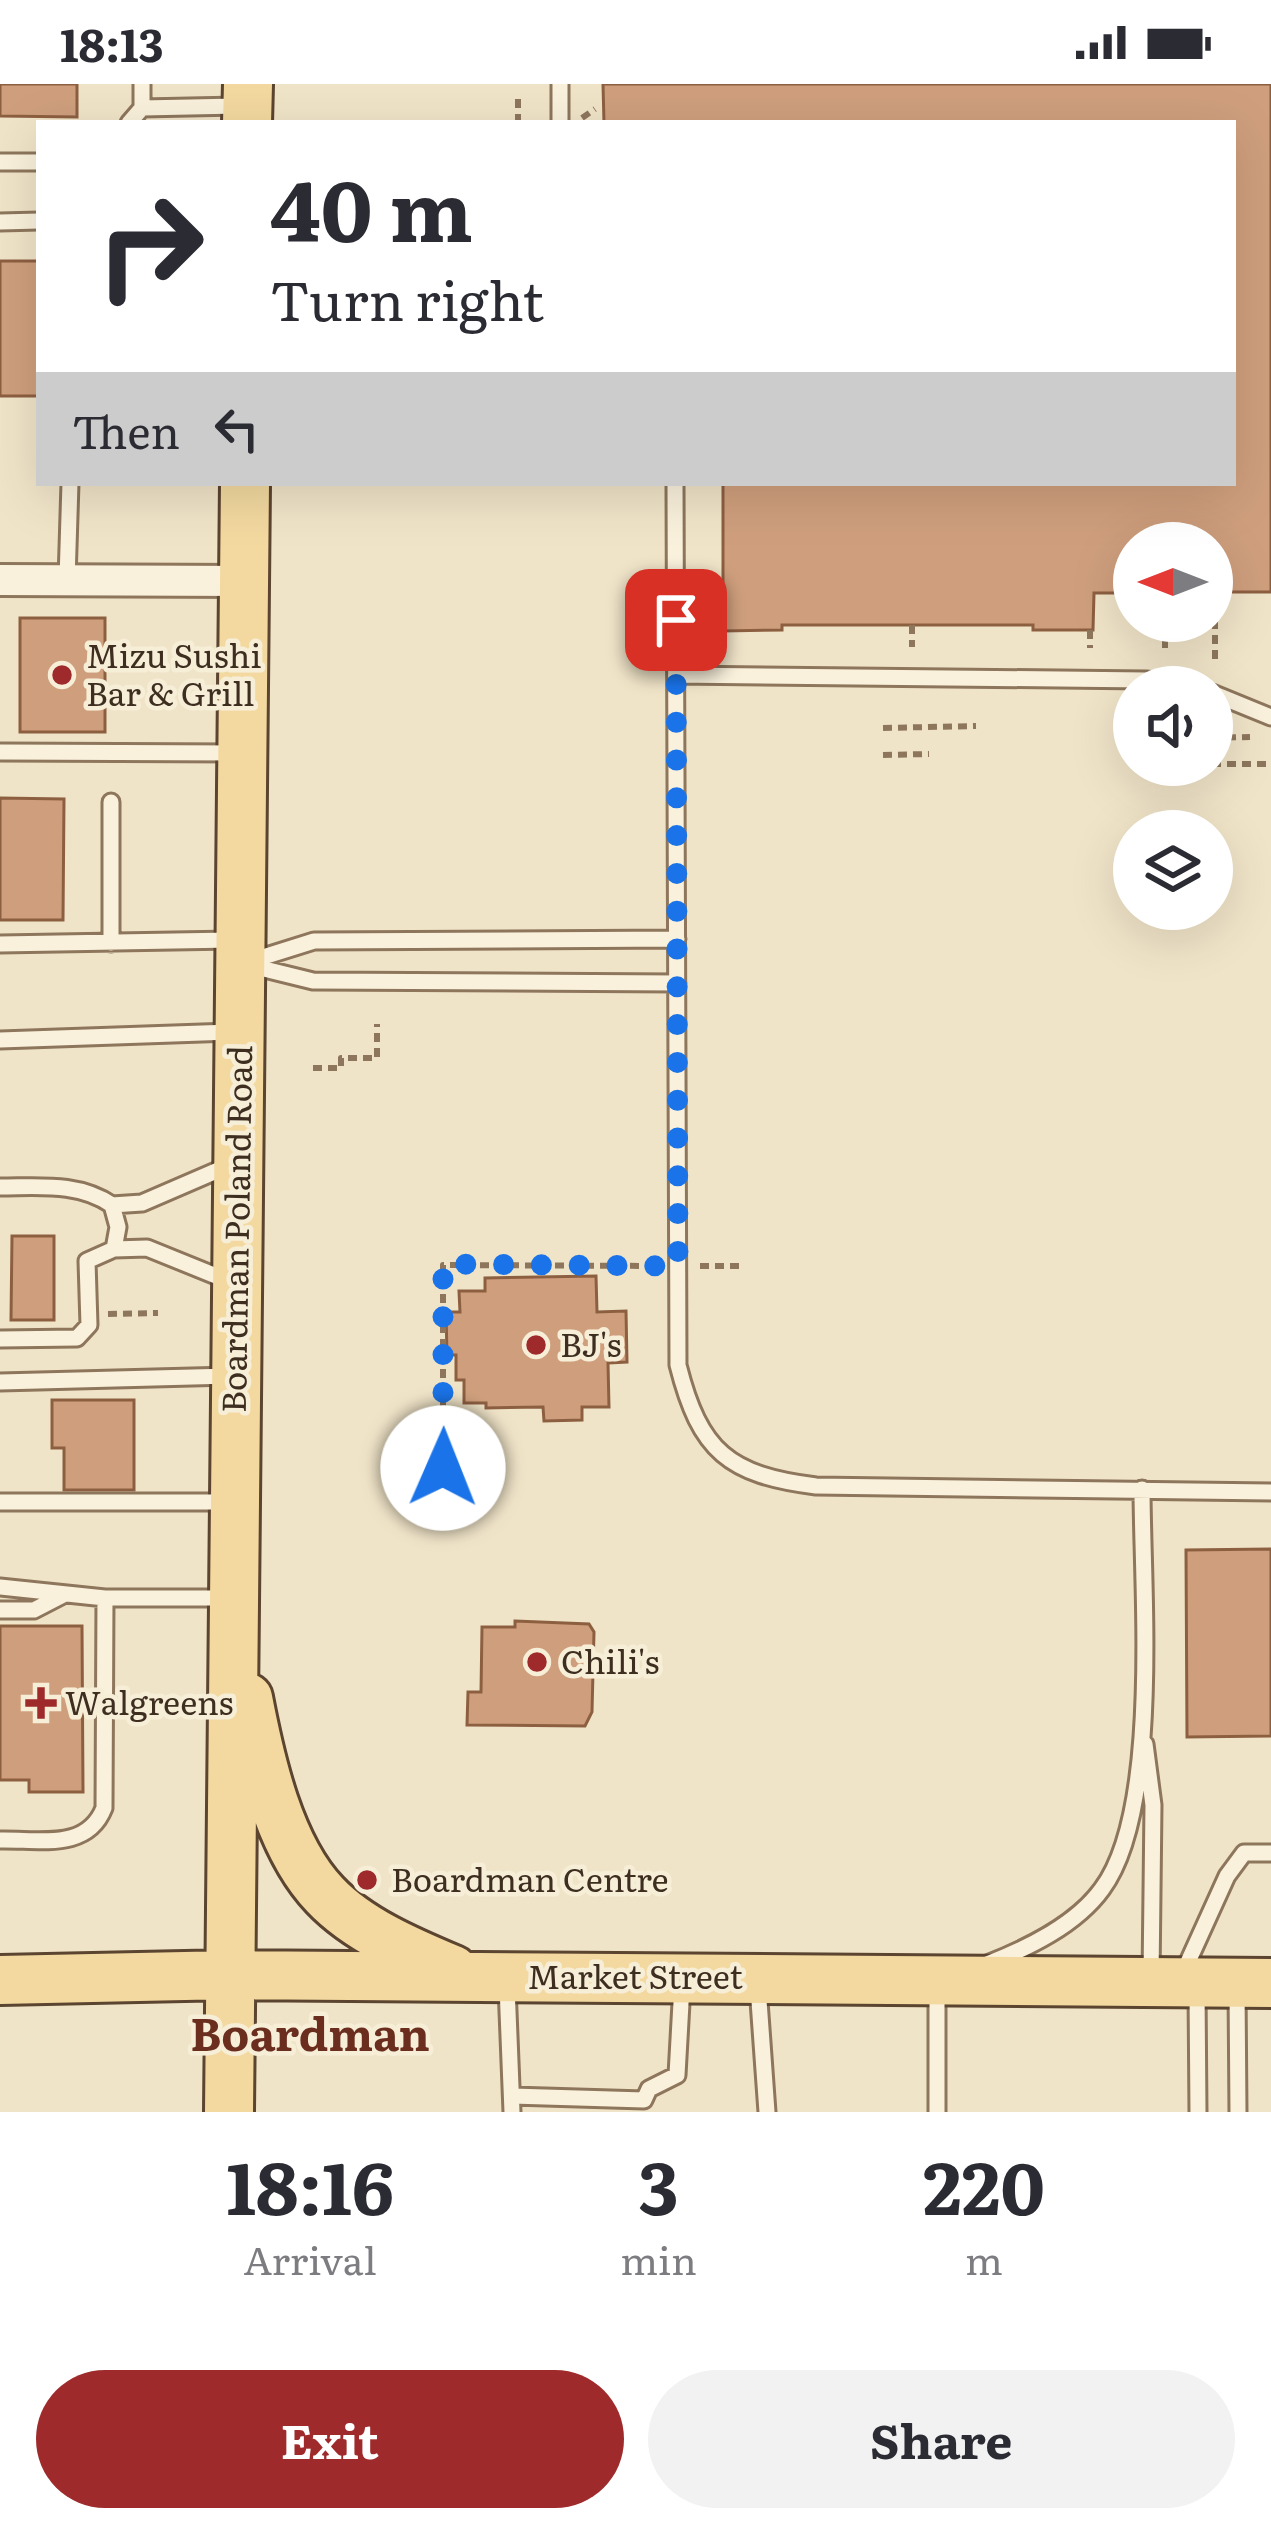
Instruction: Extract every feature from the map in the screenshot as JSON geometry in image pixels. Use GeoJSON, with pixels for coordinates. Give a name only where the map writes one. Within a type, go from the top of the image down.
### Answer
{"type":"FeatureCollection","features":[{"type":"Feature","properties":{"kind":"main road","name":"Boardman Poland Road"},"geometry":{"type":"LineString","coordinates":[[230,2112],[245,486]]}},
{"type":"Feature","properties":{"kind":"main road"},"geometry":{"type":"LineString","coordinates":[[232,1607],[251,1713],[279,1813],[325,1895],[405,1949],[487,1977]]}},
{"type":"Feature","properties":{"kind":"main road","name":"Market Street"},"geometry":{"type":"LineString","coordinates":[[0,1980],[231,1975],[1207,1982]]}},
{"type":"Feature","properties":{"kind":"street"},"geometry":{"type":"LineString","coordinates":[[0,580],[245,581]]}},
{"type":"Feature","properties":{"kind":"lane"},"geometry":{"type":"LineString","coordinates":[[132,120],[142,108],[142,84]]}},
{"type":"Feature","properties":{"kind":"lane"},"geometry":{"type":"LineString","coordinates":[[560,84],[560,120]]}},
{"type":"Feature","properties":{"kind":"lane"},"geometry":{"type":"LineString","coordinates":[[142,108],[247,104]]}},
{"type":"Feature","properties":{"kind":"lane"},"geometry":{"type":"LineString","coordinates":[[0,163],[36,162]]}},
{"type":"Feature","properties":{"kind":"lane"},"geometry":{"type":"LineString","coordinates":[[0,222],[36,221]]}},
{"type":"Feature","properties":{"kind":"lane"},"geometry":{"type":"LineString","coordinates":[[67,580],[70,486]]}},
{"type":"Feature","properties":{"kind":"lane"},"geometry":{"type":"LineString","coordinates":[[675,486],[678,1365],[688,1404],[705,1434],[740,1469],[770,1480],[816,1486],[1271,1492]]}},
{"type":"Feature","properties":{"kind":"lane"},"geometry":{"type":"LineString","coordinates":[[676,675],[1113,680]]}},
{"type":"Feature","properties":{"kind":"lane"},"geometry":{"type":"LineString","coordinates":[[1233,701],[1271,716]]}},
{"type":"Feature","properties":{"kind":"lane"},"geometry":{"type":"LineString","coordinates":[[0,752],[243,753]]}},
{"type":"Feature","properties":{"kind":"lane"},"geometry":{"type":"LineString","coordinates":[[111,802],[111,943]]}},
{"type":"Feature","properties":{"kind":"lane"},"geometry":{"type":"LineString","coordinates":[[0,944],[111,943],[242,951],[314,941],[677,939]]}},
{"type":"Feature","properties":{"kind":"lane"},"geometry":{"type":"LineString","coordinates":[[242,951],[313,981],[677,983]]}},
{"type":"Feature","properties":{"kind":"lane"},"geometry":{"type":"LineString","coordinates":[[0,1040],[240,1032]]}},
{"type":"Feature","properties":{"kind":"lane"},"geometry":{"type":"LineString","coordinates":[[112,1205],[142,1203],[238,1161]]}},
{"type":"Feature","properties":{"kind":"lane"},"geometry":{"type":"LineString","coordinates":[[0,1186],[69,1187],[97,1194],[112,1205],[118,1227],[114,1249]]}},
{"type":"Feature","properties":{"kind":"lane"},"geometry":{"type":"LineString","coordinates":[[0,1339],[77,1338],[89,1325],[87,1261],[114,1249],[146,1249],[236,1284]]}},
{"type":"Feature","properties":{"kind":"lane"},"geometry":{"type":"LineString","coordinates":[[0,1382],[234,1376]]}},
{"type":"Feature","properties":{"kind":"lane"},"geometry":{"type":"LineString","coordinates":[[937,2112],[944,1979],[1048,1934],[1099,1894],[1127,1838],[1142,1716],[1142,1489]]}},
{"type":"Feature","properties":{"kind":"lane"},"geometry":{"type":"LineString","coordinates":[[0,1502],[233,1502]]}},
{"type":"Feature","properties":{"kind":"lane"},"geometry":{"type":"LineString","coordinates":[[0,1587],[232,1607]]}},
{"type":"Feature","properties":{"kind":"lane"},"geometry":{"type":"LineString","coordinates":[[0,1610],[34,1610],[66,1594]]}},
{"type":"Feature","properties":{"kind":"lane"},"geometry":{"type":"LineString","coordinates":[[0,1840],[76,1838],[97,1827],[104,1808],[105,1598]]}},
{"type":"Feature","properties":{"kind":"lane"},"geometry":{"type":"LineString","coordinates":[[1142,1716],[1153,1805],[1207,1982],[1238,2112]]}},
{"type":"Feature","properties":{"kind":"lane"},"geometry":{"type":"LineString","coordinates":[[1198,2112],[1207,1982],[1227,1876],[1244,1853],[1271,1853]]}},
{"type":"Feature","properties":{"kind":"lane"},"geometry":{"type":"LineString","coordinates":[[487,1977],[512,2104],[644,2101],[649,2089],[677,2074],[682,1978]]}},
{"type":"Feature","properties":{"kind":"lane"},"geometry":{"type":"LineString","coordinates":[[757,1978],[766,2112]]}},
{"type":"Feature","properties":{"kind":"path"},"geometry":{"type":"LineString","coordinates":[[518,99],[518,120]]}},
{"type":"Feature","properties":{"kind":"path"},"geometry":{"type":"LineString","coordinates":[[912,625],[913,647]]}},
{"type":"Feature","properties":{"kind":"path"},"geometry":{"type":"LineString","coordinates":[[1090,630],[1090,648]]}},
{"type":"Feature","properties":{"kind":"path"},"geometry":{"type":"LineString","coordinates":[[1165,642],[1165,648]]}},
{"type":"Feature","properties":{"kind":"path"},"geometry":{"type":"LineString","coordinates":[[1215,642],[1215,658]]}},
{"type":"Feature","properties":{"kind":"path"},"geometry":{"type":"LineString","coordinates":[[883,728],[976,725]]}},
{"type":"Feature","properties":{"kind":"path"},"geometry":{"type":"LineString","coordinates":[[1233,737],[1266,736]]}},
{"type":"Feature","properties":{"kind":"path"},"geometry":{"type":"LineString","coordinates":[[883,755],[929,754]]}},
{"type":"Feature","properties":{"kind":"path"},"geometry":{"type":"LineString","coordinates":[[1233,764],[1266,764]]}},
{"type":"Feature","properties":{"kind":"path"},"geometry":{"type":"LineString","coordinates":[[313,1068],[341,1068],[341,1058],[377,1058],[377,1024]]}},
{"type":"Feature","properties":{"kind":"path"},"geometry":{"type":"LineString","coordinates":[[443,1468],[443,1264],[739,1266]]}},
{"type":"Feature","properties":{"kind":"path"},"geometry":{"type":"LineString","coordinates":[[88,1315],[158,1313]]}},
{"type":"Feature","properties":{"kind":"path"},"geometry":{"type":"LineString","coordinates":[[419,1509],[422,1521]]}},
{"type":"Feature","properties":{"kind":"building"},"geometry":{"type":"Polygon","coordinates":[[[0,84],[77,84],[77,117],[0,116],[0,84]]]}},
{"type":"Feature","properties":{"kind":"building"},"geometry":{"type":"Polygon","coordinates":[[[603,84],[1271,84],[1271,592],[1233,592],[1233,522],[1113,522],[1113,593],[1094,593],[1093,630],[1033,630],[1033,625],[782,625],[782,630],[723,631],[723,486],[1236,486],[1236,120],[604,120],[603,84]]]}},
{"type":"Feature","properties":{"kind":"building"},"geometry":{"type":"Polygon","coordinates":[[[0,261],[36,261],[36,396],[0,396],[0,261]]]}},
{"type":"Feature","properties":{"kind":"building","name":"Mizu Sushi Bar & Grill"},"geometry":{"type":"Polygon","coordinates":[[[20,618],[105,618],[105,732],[20,732],[20,618]]]}},
{"type":"Feature","properties":{"kind":"building"},"geometry":{"type":"Polygon","coordinates":[[[0,798],[64,799],[63,920],[0,920],[0,798]]]}},
{"type":"Feature","properties":{"kind":"building"},"geometry":{"type":"Polygon","coordinates":[[[12,1236],[54,1236],[54,1320],[11,1320],[12,1236]]]}},
{"type":"Feature","properties":{"kind":"building","name":"BJ's"},"geometry":{"type":"Polygon","coordinates":[[[596,1276],[597,1312],[626,1311],[627,1362],[608,1363],[609,1407],[582,1407],[582,1420],[544,1421],[543,1407],[486,1408],[486,1403],[464,1403],[464,1380],[456,1380],[456,1355],[447,1355],[446,1312],[460,1312],[459,1291],[485,1291],[485,1278],[596,1276]]]}},
{"type":"Feature","properties":{"kind":"building"},"geometry":{"type":"Polygon","coordinates":[[[52,1400],[134,1400],[134,1490],[64,1490],[64,1448],[52,1448],[52,1400]]]}},
{"type":"Feature","properties":{"kind":"building"},"geometry":{"type":"Polygon","coordinates":[[[1271,1549],[1271,1736],[1187,1737],[1186,1550],[1271,1549]]]}},
{"type":"Feature","properties":{"kind":"building","name":"Chili's"},"geometry":{"type":"Polygon","coordinates":[[[515,1621],[589,1624],[594,1632],[592,1712],[585,1726],[467,1725],[468,1692],[481,1692],[482,1627],[515,1627],[515,1621]]]}},
{"type":"Feature","properties":{"kind":"building","name":"Walgreens"},"geometry":{"type":"Polygon","coordinates":[[[0,1626],[82,1626],[83,1792],[29,1792],[29,1780],[0,1780],[0,1626]]]}},
{"type":"Feature","properties":{"kind":"place","name":"Mizu Sushi Bar & Grill"},"geometry":{"type":"Point","coordinates":[62,675]}},
{"type":"Feature","properties":{"kind":"place","name":"BJ's"},"geometry":{"type":"Point","coordinates":[536,1345]}},
{"type":"Feature","properties":{"kind":"place","name":"Chili's"},"geometry":{"type":"Point","coordinates":[537,1662]}},
{"type":"Feature","properties":{"kind":"place","name":"Walgreens"},"geometry":{"type":"Point","coordinates":[41,1703]}},
{"type":"Feature","properties":{"kind":"place","name":"Boardman Centre"},"geometry":{"type":"Point","coordinates":[367,1880]}},
{"type":"Feature","properties":{"kind":"district","name":"Boardman"},"geometry":{"type":"Point","coordinates":[310,2035]}},
{"type":"Feature","properties":{"kind":"route"},"geometry":{"type":"LineString","coordinates":[[443,1468],[443,1264],[678,1266],[676,620]]}}]}
